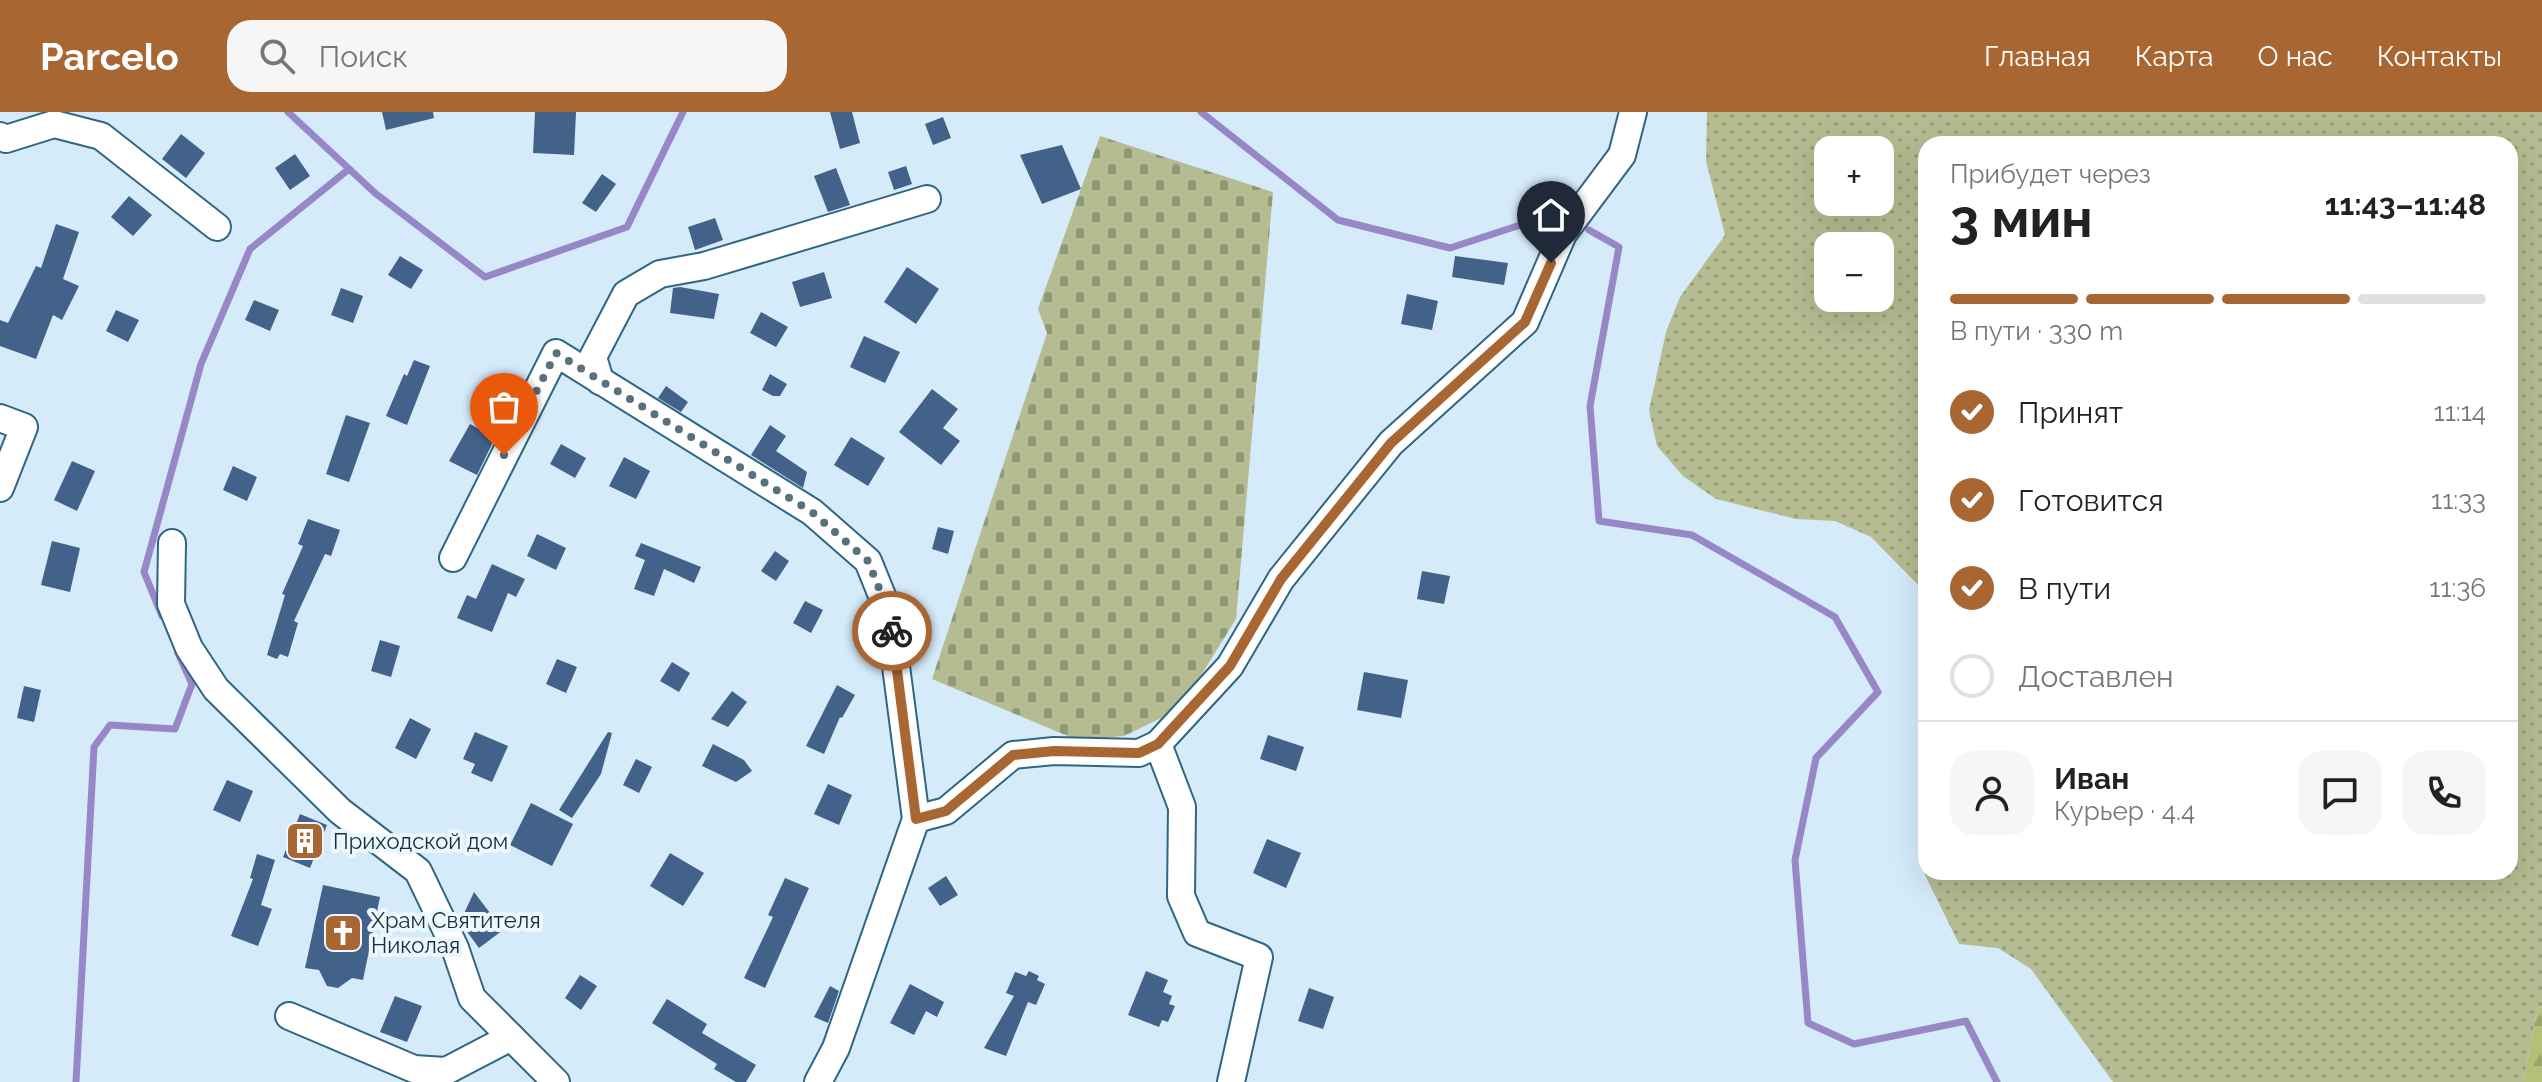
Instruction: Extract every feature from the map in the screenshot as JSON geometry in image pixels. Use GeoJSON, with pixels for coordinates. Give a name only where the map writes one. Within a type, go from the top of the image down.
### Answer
{"type":"FeatureCollection","features":[{"type":"Feature","properties":{"kind":"street"},"geometry":{"type":"LineString","coordinates":[[916,819],[946,811],[1013,755],[1054,751],[1139,753],[1158,744],[1230,666],[1281,579],[1391,443],[1525,322],[1563,234],[1622,155],[1633,112]]}},
{"type":"Feature","properties":{"kind":"street"},"geometry":{"type":"LineString","coordinates":[[0,136],[6,139],[54,124],[101,136],[217,227]]}},
{"type":"Feature","properties":{"kind":"street"},"geometry":{"type":"LineString","coordinates":[[600,381],[593,357],[626,294],[660,274],[704,266],[927,199]]}},
{"type":"Feature","properties":{"kind":"street"},"geometry":{"type":"LineString","coordinates":[[453,558],[556,353],[812,512],[868,561],[889,613],[916,819],[836,1048],[818,1082]]}},
{"type":"Feature","properties":{"kind":"street"},"geometry":{"type":"LineString","coordinates":[[0,418],[24,427],[0,488]]}},
{"type":"Feature","properties":{"kind":"street"},"geometry":{"type":"LineString","coordinates":[[172,543],[171,604],[189,648],[216,689],[340,811],[418,871],[455,948],[472,998],[556,1082]]}},
{"type":"Feature","properties":{"kind":"street"},"geometry":{"type":"LineString","coordinates":[[1158,744],[1182,807],[1181,896],[1197,933],[1259,957],[1231,1082]]}},
{"type":"Feature","properties":{"kind":"street"},"geometry":{"type":"LineString","coordinates":[[289,1016],[414,1069],[446,1071],[511,1037]]}},
{"type":"Feature","properties":{"kind":"green space"},"geometry":{"type":"Polygon","coordinates":[[[1707,112],[2542,112],[2542,1005],[2535,1018],[2524,1082],[2113,1082],[2031,969],[1998,948],[1959,944],[1927,880],[2518,880],[2518,136],[1918,136],[1918,585],[1871,537],[1835,521],[1796,519],[1716,499],[1683,476],[1657,446],[1649,410],[1666,332],[1680,297],[1725,235],[1706,161],[1707,112]]]}},
{"type":"Feature","properties":{"kind":"green space"},"geometry":{"type":"Polygon","coordinates":[[[1100,136],[1273,192],[1236,619],[1180,709],[1124,736],[1077,740],[932,679],[1047,333],[1038,309],[1100,136]]]}},
{"type":"Feature","properties":{"kind":"green space"},"geometry":{"type":"Polygon","coordinates":[[[2542,1005],[2542,1082],[2524,1082],[2535,1018],[2542,1005]]]}},
{"type":"Feature","properties":{"kind":"building"},"geometry":{"type":"Polygon","coordinates":[[[382,112],[433,112],[434,118],[386,130],[382,112]]]}},
{"type":"Feature","properties":{"kind":"building"},"geometry":{"type":"Polygon","coordinates":[[[535,112],[576,112],[574,155],[533,153],[535,112]]]}},
{"type":"Feature","properties":{"kind":"building"},"geometry":{"type":"Polygon","coordinates":[[[830,112],[852,112],[860,143],[840,149],[830,112]]]}},
{"type":"Feature","properties":{"kind":"building"},"geometry":{"type":"Polygon","coordinates":[[[943,117],[951,138],[933,145],[925,124],[943,117]]]}},
{"type":"Feature","properties":{"kind":"building"},"geometry":{"type":"Polygon","coordinates":[[[181,134],[205,153],[186,178],[162,159],[181,134]]]}},
{"type":"Feature","properties":{"kind":"building"},"geometry":{"type":"Polygon","coordinates":[[[1062,145],[1081,189],[1042,204],[1020,155],[1062,145]]]}},
{"type":"Feature","properties":{"kind":"building"},"geometry":{"type":"Polygon","coordinates":[[[295,154],[310,176],[290,190],[275,168],[295,154]]]}},
{"type":"Feature","properties":{"kind":"building"},"geometry":{"type":"Polygon","coordinates":[[[906,166],[912,184],[894,190],[888,172],[906,166]]]}},
{"type":"Feature","properties":{"kind":"building"},"geometry":{"type":"Polygon","coordinates":[[[836,168],[850,205],[828,212],[814,176],[836,168]]]}},
{"type":"Feature","properties":{"kind":"building"},"geometry":{"type":"Polygon","coordinates":[[[602,174],[616,184],[596,212],[582,203],[602,174]]]}},
{"type":"Feature","properties":{"kind":"building"},"geometry":{"type":"Polygon","coordinates":[[[129,196],[152,215],[133,236],[111,217],[129,196]]]}},
{"type":"Feature","properties":{"kind":"building"},"geometry":{"type":"Polygon","coordinates":[[[715,218],[723,240],[695,250],[688,227],[715,218]]]}},
{"type":"Feature","properties":{"kind":"building"},"geometry":{"type":"Polygon","coordinates":[[[56,224],[79,232],[63,279],[79,286],[62,320],[53,315],[36,359],[0,346],[0,320],[8,323],[36,266],[41,268],[56,224]]]}},
{"type":"Feature","properties":{"kind":"building"},"geometry":{"type":"Polygon","coordinates":[[[400,256],[423,270],[411,289],[388,275],[400,256]]]}},
{"type":"Feature","properties":{"kind":"building"},"geometry":{"type":"Polygon","coordinates":[[[1455,256],[1508,263],[1504,285],[1452,277],[1455,256]]]}},
{"type":"Feature","properties":{"kind":"building"},"geometry":{"type":"Polygon","coordinates":[[[907,267],[939,289],[916,324],[884,302],[907,267]]]}},
{"type":"Feature","properties":{"kind":"building"},"geometry":{"type":"Polygon","coordinates":[[[824,272],[832,298],[800,307],[792,282],[824,272]]]}},
{"type":"Feature","properties":{"kind":"building"},"geometry":{"type":"Polygon","coordinates":[[[341,288],[363,296],[353,323],[331,315],[341,288]]]}},
{"type":"Feature","properties":{"kind":"building"},"geometry":{"type":"Polygon","coordinates":[[[673,288],[719,294],[714,319],[670,313],[673,288]]]}},
{"type":"Feature","properties":{"kind":"building"},"geometry":{"type":"Polygon","coordinates":[[[1407,294],[1438,301],[1432,330],[1401,324],[1407,294]]]}},
{"type":"Feature","properties":{"kind":"building"},"geometry":{"type":"Polygon","coordinates":[[[254,300],[279,310],[270,331],[245,320],[254,300]]]}},
{"type":"Feature","properties":{"kind":"building"},"geometry":{"type":"Polygon","coordinates":[[[116,310],[139,320],[128,342],[106,331],[116,310]]]}},
{"type":"Feature","properties":{"kind":"building"},"geometry":{"type":"Polygon","coordinates":[[[761,312],[788,327],[776,347],[750,333],[761,312]]]}},
{"type":"Feature","properties":{"kind":"building"},"geometry":{"type":"Polygon","coordinates":[[[864,336],[900,352],[885,383],[850,367],[864,336]]]}},
{"type":"Feature","properties":{"kind":"building"},"geometry":{"type":"Polygon","coordinates":[[[414,360],[430,366],[407,425],[386,416],[404,374],[407,376],[414,360]]]}},
{"type":"Feature","properties":{"kind":"building"},"geometry":{"type":"Polygon","coordinates":[[[770,374],[787,384],[780,396],[762,390],[770,374]]]}},
{"type":"Feature","properties":{"kind":"building"},"geometry":{"type":"Polygon","coordinates":[[[666,386],[688,402],[681,412],[658,398],[666,386]]]}},
{"type":"Feature","properties":{"kind":"building"},"geometry":{"type":"Polygon","coordinates":[[[932,389],[958,409],[943,428],[960,441],[941,465],[899,432],[932,389]]]}},
{"type":"Feature","properties":{"kind":"building"},"geometry":{"type":"Polygon","coordinates":[[[346,415],[370,423],[349,482],[326,474],[346,415]]]}},
{"type":"Feature","properties":{"kind":"building"},"geometry":{"type":"Polygon","coordinates":[[[470,424],[495,438],[477,475],[449,461],[470,424]]]}},
{"type":"Feature","properties":{"kind":"building"},"geometry":{"type":"Polygon","coordinates":[[[770,425],[786,436],[776,451],[807,472],[803,488],[751,455],[770,425]]]}},
{"type":"Feature","properties":{"kind":"building"},"geometry":{"type":"Polygon","coordinates":[[[851,437],[885,458],[868,486],[834,465],[851,437]]]}},
{"type":"Feature","properties":{"kind":"building"},"geometry":{"type":"Polygon","coordinates":[[[561,444],[586,458],[575,478],[550,464],[561,444]]]}},
{"type":"Feature","properties":{"kind":"building"},"geometry":{"type":"Polygon","coordinates":[[[624,457],[650,471],[636,499],[609,486],[624,457]]]}},
{"type":"Feature","properties":{"kind":"building"},"geometry":{"type":"Polygon","coordinates":[[[72,461],[95,471],[77,511],[54,500],[72,461]]]}},
{"type":"Feature","properties":{"kind":"building"},"geometry":{"type":"Polygon","coordinates":[[[233,466],[257,477],[247,501],[223,490],[233,466]]]}},
{"type":"Feature","properties":{"kind":"building"},"geometry":{"type":"Polygon","coordinates":[[[308,519],[340,530],[331,556],[325,554],[294,621],[298,623],[288,657],[280,654],[277,659],[267,655],[285,595],[282,594],[303,546],[298,544],[308,519]]]}},
{"type":"Feature","properties":{"kind":"building"},"geometry":{"type":"Polygon","coordinates":[[[938,527],[954,531],[948,554],[932,549],[938,527]]]}},
{"type":"Feature","properties":{"kind":"building"},"geometry":{"type":"Polygon","coordinates":[[[537,534],[566,548],[556,570],[527,556],[537,534]]]}},
{"type":"Feature","properties":{"kind":"building"},"geometry":{"type":"Polygon","coordinates":[[[52,541],[80,548],[70,592],[41,585],[52,541]]]}},
{"type":"Feature","properties":{"kind":"building"},"geometry":{"type":"Polygon","coordinates":[[[641,543],[701,567],[694,583],[664,569],[654,596],[634,589],[645,560],[635,556],[641,543]]]}},
{"type":"Feature","properties":{"kind":"building"},"geometry":{"type":"Polygon","coordinates":[[[775,551],[789,561],[776,581],[761,571],[775,551]]]}},
{"type":"Feature","properties":{"kind":"building"},"geometry":{"type":"Polygon","coordinates":[[[492,564],[525,579],[516,597],[508,593],[492,632],[457,618],[467,595],[476,599],[492,564]]]}},
{"type":"Feature","properties":{"kind":"building"},"geometry":{"type":"Polygon","coordinates":[[[1422,571],[1450,576],[1444,604],[1417,599],[1422,571]]]}},
{"type":"Feature","properties":{"kind":"building"},"geometry":{"type":"Polygon","coordinates":[[[805,601],[823,610],[811,633],[793,623],[805,601]]]}},
{"type":"Feature","properties":{"kind":"building"},"geometry":{"type":"Polygon","coordinates":[[[380,640],[400,646],[391,677],[371,671],[380,640]]]}},
{"type":"Feature","properties":{"kind":"building"},"geometry":{"type":"Polygon","coordinates":[[[557,659],[577,667],[566,693],[546,684],[557,659]]]}},
{"type":"Feature","properties":{"kind":"building"},"geometry":{"type":"Polygon","coordinates":[[[672,662],[690,673],[679,692],[660,681],[672,662]]]}},
{"type":"Feature","properties":{"kind":"building"},"geometry":{"type":"Polygon","coordinates":[[[1364,672],[1408,680],[1401,718],[1357,710],[1364,672]]]}},
{"type":"Feature","properties":{"kind":"building"},"geometry":{"type":"Polygon","coordinates":[[[837,685],[855,695],[840,717],[824,754],[806,746],[837,685]]]}},
{"type":"Feature","properties":{"kind":"building"},"geometry":{"type":"Polygon","coordinates":[[[24,686],[41,690],[34,722],[17,718],[24,686]]]}},
{"type":"Feature","properties":{"kind":"building"},"geometry":{"type":"Polygon","coordinates":[[[732,691],[747,702],[728,727],[711,719],[732,691]]]}},
{"type":"Feature","properties":{"kind":"building"},"geometry":{"type":"Polygon","coordinates":[[[410,718],[431,729],[416,759],[395,748],[410,718]]]}},
{"type":"Feature","properties":{"kind":"building"},"geometry":{"type":"Polygon","coordinates":[[[475,732],[508,746],[492,782],[471,773],[475,764],[463,759],[475,732]]]}},
{"type":"Feature","properties":{"kind":"building"},"geometry":{"type":"Polygon","coordinates":[[[608,732],[612,733],[601,774],[572,818],[559,810],[608,732]]]}},
{"type":"Feature","properties":{"kind":"building"},"geometry":{"type":"Polygon","coordinates":[[[1268,735],[1304,747],[1296,771],[1260,759],[1268,735]]]}},
{"type":"Feature","properties":{"kind":"building"},"geometry":{"type":"Polygon","coordinates":[[[713,744],[744,760],[752,771],[736,782],[702,766],[713,744]]]}},
{"type":"Feature","properties":{"kind":"building"},"geometry":{"type":"Polygon","coordinates":[[[636,759],[652,767],[639,793],[623,785],[636,759]]]}},
{"type":"Feature","properties":{"kind":"building"},"geometry":{"type":"Polygon","coordinates":[[[227,780],[253,791],[240,822],[213,810],[227,780]]]}},
{"type":"Feature","properties":{"kind":"building"},"geometry":{"type":"Polygon","coordinates":[[[828,784],[852,795],[839,825],[814,814],[828,784]]]}},
{"type":"Feature","properties":{"kind":"building"},"geometry":{"type":"Polygon","coordinates":[[[531,803],[573,824],[552,866],[510,845],[531,803]]]}},
{"type":"Feature","properties":{"kind":"building","name":"Приходской дом"},"geometry":{"type":"Polygon","coordinates":[[[300,814],[327,825],[310,868],[283,857],[300,814]]]}},
{"type":"Feature","properties":{"kind":"building"},"geometry":{"type":"Polygon","coordinates":[[[1267,839],[1301,853],[1286,888],[1253,873],[1267,839]]]}},
{"type":"Feature","properties":{"kind":"building"},"geometry":{"type":"Polygon","coordinates":[[[670,853],[704,873],[683,906],[650,886],[670,853]]]}},
{"type":"Feature","properties":{"kind":"building"},"geometry":{"type":"Polygon","coordinates":[[[257,854],[275,860],[261,905],[272,909],[258,946],[231,936],[253,879],[250,878],[257,854]]]}},
{"type":"Feature","properties":{"kind":"building"},"geometry":{"type":"Polygon","coordinates":[[[946,876],[958,895],[940,906],[928,888],[946,876]]]}},
{"type":"Feature","properties":{"kind":"building"},"geometry":{"type":"Polygon","coordinates":[[[785,878],[809,888],[765,988],[744,978],[773,917],[768,915],[785,878]]]}},
{"type":"Feature","properties":{"kind":"building","name":"Храм Святителя Николая"},"geometry":{"type":"Polygon","coordinates":[[[323,885],[380,897],[363,980],[352,978],[338,988],[327,986],[319,970],[305,968],[323,885]]]}},
{"type":"Feature","properties":{"kind":"building"},"geometry":{"type":"Polygon","coordinates":[[[474,892],[503,930],[479,948],[460,922],[474,892]]]}},
{"type":"Feature","properties":{"kind":"building"},"geometry":{"type":"Polygon","coordinates":[[[1029,971],[1039,976],[1037,980],[1045,984],[1036,1005],[1028,1002],[1006,1056],[984,1048],[1014,996],[1006,993],[1015,972],[1026,976],[1029,971]]]}},
{"type":"Feature","properties":{"kind":"building"},"geometry":{"type":"Polygon","coordinates":[[[1146,971],[1168,980],[1163,992],[1172,996],[1169,1004],[1175,1006],[1168,1022],[1162,1020],[1159,1027],[1128,1015],[1146,971]]]}},
{"type":"Feature","properties":{"kind":"building"},"geometry":{"type":"Polygon","coordinates":[[[580,975],[597,986],[581,1010],[565,998],[580,975]]]}},
{"type":"Feature","properties":{"kind":"building"},"geometry":{"type":"Polygon","coordinates":[[[910,984],[944,1002],[937,1017],[926,1011],[914,1035],[890,1023],[910,984]]]}},
{"type":"Feature","properties":{"kind":"building"},"geometry":{"type":"Polygon","coordinates":[[[830,986],[839,991],[828,1023],[814,1017],[830,986]]]}},
{"type":"Feature","properties":{"kind":"building"},"geometry":{"type":"Polygon","coordinates":[[[1309,988],[1334,997],[1323,1029],[1298,1021],[1309,988]]]}},
{"type":"Feature","properties":{"kind":"building"},"geometry":{"type":"Polygon","coordinates":[[[395,996],[422,1006],[407,1042],[380,1032],[395,996]]]}},
{"type":"Feature","properties":{"kind":"building"},"geometry":{"type":"Polygon","coordinates":[[[667,999],[707,1024],[702,1033],[756,1065],[746,1082],[736,1082],[714,1069],[717,1064],[652,1023],[667,999]]]}},
{"type":"Feature","properties":{"kind":"waterway"},"geometry":{"type":"LineString","coordinates":[[288,112],[375,193],[485,277],[627,227],[683,112]]}},
{"type":"Feature","properties":{"kind":"waterway"},"geometry":{"type":"LineString","coordinates":[[1201,112],[1338,220],[1450,248],[1557,213]]}},
{"type":"Feature","properties":{"kind":"waterway"},"geometry":{"type":"LineString","coordinates":[[162,616],[144,572],[201,364],[250,249],[349,169]]}},
{"type":"Feature","properties":{"kind":"waterway"},"geometry":{"type":"LineString","coordinates":[[1589,230],[1619,247],[1590,406],[1599,521],[1692,535],[1835,617],[1878,692],[1816,758],[1795,860],[1808,1023],[1854,1044],[1966,1021],[1997,1082]]}},
{"type":"Feature","properties":{"kind":"waterway"},"geometry":{"type":"LineString","coordinates":[[76,1082],[94,747],[110,725],[175,729],[192,684],[178,653]]}},
{"type":"Feature","properties":{"kind":"way so far"},"geometry":{"type":"LineString","coordinates":[[504,455],[556,353],[812,512],[868,561],[889,613],[892,631]]}},
{"type":"Feature","properties":{"kind":"place","name":"Приходской дом"},"geometry":{"type":"Point","coordinates":[305,841]}},
{"type":"Feature","properties":{"kind":"place","name":"Храм Святителя Николая"},"geometry":{"type":"Point","coordinates":[343,933]}},
{"type":"Feature","properties":{"kind":"route"},"geometry":{"type":"LineString","coordinates":[[892,631],[916,819],[946,811],[1013,755],[1054,751],[1139,753],[1158,744],[1230,666],[1281,579],[1391,443],[1525,322],[1551,263]]}}]}
